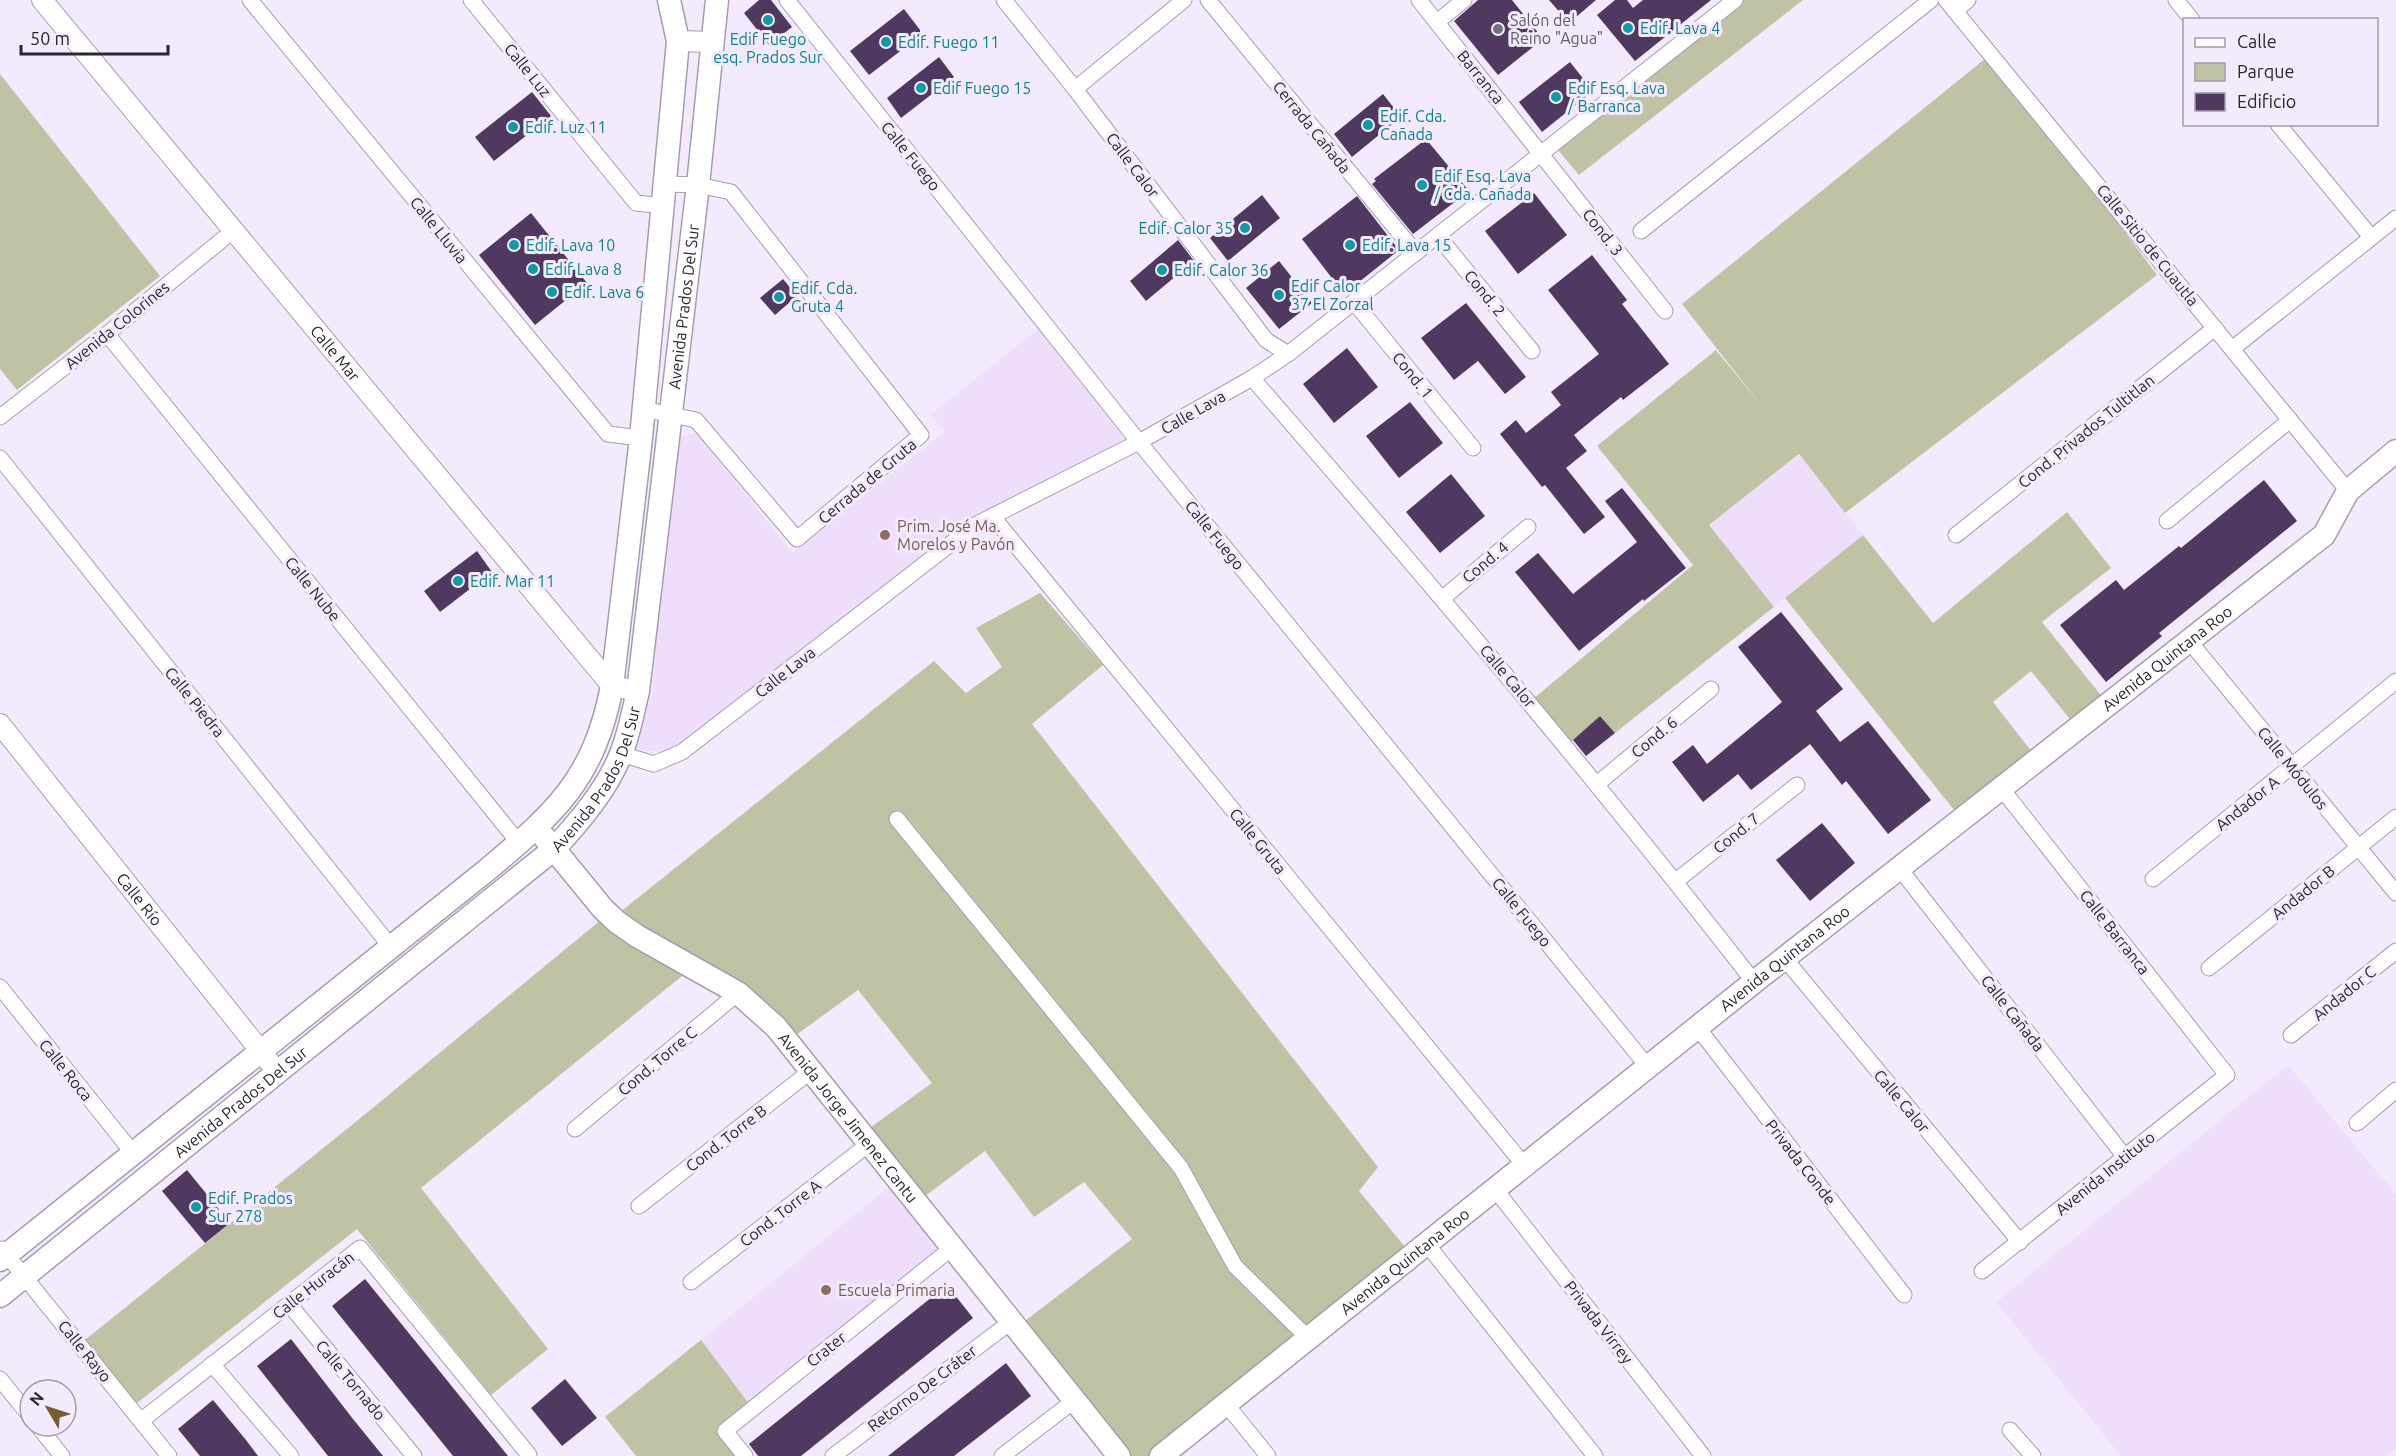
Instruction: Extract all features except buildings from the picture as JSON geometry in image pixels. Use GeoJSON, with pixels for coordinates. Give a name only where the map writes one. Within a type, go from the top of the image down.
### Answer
{"type":"FeatureCollection","features":[{"type":"Feature","properties":{"kind":"main road","name":"Avenida Prados Del Sur"},"geometry":{"type":"LineString","coordinates":[[2,1254],[262,1051],[527,836],[560,804],[587,764],[605,721],[612,686],[641,438],[678,41],[669,0]]}},
{"type":"Feature","properties":{"kind":"main road","name":"Avenida Prados Del Sur"},"geometry":{"type":"LineString","coordinates":[[0,1296],[554,849],[579,822],[606,782],[621,754],[638,691],[698,185],[717,0]]}},
{"type":"Feature","properties":{"kind":"main road","name":"Avenida Quintana Roo"},"geometry":{"type":"LineString","coordinates":[[1161,1456],[1754,982],[2324,536],[2348,491],[2396,451]]}},
{"type":"Feature","properties":{"kind":"main road","name":"Avenida Jorge Jimenez Cantu"},"geometry":{"type":"LineString","coordinates":[[527,836],[554,849],[603,909],[617,922],[637,936],[738,993],[776,1027],[1119,1456]]}},
{"type":"Feature","properties":{"kind":"street","name":"Calle Mar"},"geometry":{"type":"LineString","coordinates":[[42,0],[612,686]]}},
{"type":"Feature","properties":{"kind":"street","name":"Calle Lluvia"},"geometry":{"type":"LineString","coordinates":[[250,0],[608,434],[641,438]]}},
{"type":"Feature","properties":{"kind":"street","name":"Calle Luz"},"geometry":{"type":"LineString","coordinates":[[471,0],[636,203],[664,206]]}},
{"type":"Feature","properties":{"kind":"street","name":"Calle Fuego"},"geometry":{"type":"LineString","coordinates":[[787,0],[1139,442],[1648,1067]]}},
{"type":"Feature","properties":{"kind":"street","name":"Calle Calor"},"geometry":{"type":"LineString","coordinates":[[1004,0],[1075,89],[1266,340],[1288,354]]}},
{"type":"Feature","properties":{"kind":"street"},"geometry":{"type":"LineString","coordinates":[[1075,89],[1184,0]]}},
{"type":"Feature","properties":{"kind":"street","name":"Cerrada Cañada"},"geometry":{"type":"LineString","coordinates":[[1208,0],[1416,253]]}},
{"type":"Feature","properties":{"kind":"street","name":"Barranca"},"geometry":{"type":"LineString","coordinates":[[1419,0],[1542,153]]}},
{"type":"Feature","properties":{"kind":"street"},"geometry":{"type":"LineString","coordinates":[[1437,22],[1464,0]]}},
{"type":"Feature","properties":{"kind":"street","name":"Calle Lava"},"geometry":{"type":"LineString","coordinates":[[621,754],[654,764],[682,752],[975,525],[1139,442],[1252,378],[1288,354],[1735,0]]}},
{"type":"Feature","properties":{"kind":"street"},"geometry":{"type":"LineString","coordinates":[[1641,231],[1931,0]]}},
{"type":"Feature","properties":{"kind":"street"},"geometry":{"type":"LineString","coordinates":[[1951,5],[1968,0]]}},
{"type":"Feature","properties":{"kind":"street"},"geometry":{"type":"LineString","coordinates":[[2176,0],[2190,18]]}},
{"type":"Feature","properties":{"kind":"street","name":"Calle Sitio de Cuautla"},"geometry":{"type":"LineString","coordinates":[[1951,5],[2348,491]]}},
{"type":"Feature","properties":{"kind":"street"},"geometry":{"type":"LineString","coordinates":[[678,41],[713,42]]}},
{"type":"Feature","properties":{"kind":"street"},"geometry":{"type":"LineString","coordinates":[[2280,126],[2371,237]]}},
{"type":"Feature","properties":{"kind":"street","name":"Cond. 3"},"geometry":{"type":"LineString","coordinates":[[1542,153],[1665,311]]}},
{"type":"Feature","properties":{"kind":"street","name":"Cerrada de Gruta"},"geometry":{"type":"LineString","coordinates":[[644,409],[696,420],[797,539],[921,435],[731,192],[698,185],[666,184]]}},
{"type":"Feature","properties":{"kind":"street"},"geometry":{"type":"LineString","coordinates":[[2232,349],[2396,218]]}},
{"type":"Feature","properties":{"kind":"street","name":"Avenida Colorines"},"geometry":{"type":"LineString","coordinates":[[0,417],[107,334],[234,230]]}},
{"type":"Feature","properties":{"kind":"street","name":"Cond. 2"},"geometry":{"type":"LineString","coordinates":[[1438,236],[1532,351]]}},
{"type":"Feature","properties":{"kind":"street","name":"Cond. 1"},"geometry":{"type":"LineString","coordinates":[[1353,302],[1473,448]]}},
{"type":"Feature","properties":{"kind":"street","name":"Cond. Privados Tultitlan"},"geometry":{"type":"LineString","coordinates":[[1956,535],[2215,328]]}},
{"type":"Feature","properties":{"kind":"street","name":"Calle Nube"},"geometry":{"type":"LineString","coordinates":[[107,334],[527,836]]}},
{"type":"Feature","properties":{"kind":"street","name":"Calle Calor"},"geometry":{"type":"LineString","coordinates":[[1252,378],[1443,598],[1676,881],[1754,982]]}},
{"type":"Feature","properties":{"kind":"street"},"geometry":{"type":"LineString","coordinates":[[2167,521],[2290,420]]}},
{"type":"Feature","properties":{"kind":"street","name":"Calle Piedra"},"geometry":{"type":"LineString","coordinates":[[0,458],[391,947]]}},
{"type":"Feature","properties":{"kind":"street","name":"Calle Gruta"},"geometry":{"type":"LineString","coordinates":[[992,516],[1524,1165]]}},
{"type":"Feature","properties":{"kind":"street","name":"Cond. 4"},"geometry":{"type":"LineString","coordinates":[[1443,598],[1527,527]]}},
{"type":"Feature","properties":{"kind":"street","name":"Calle Módulos"},"geometry":{"type":"LineString","coordinates":[[2190,642],[2396,893]]}},
{"type":"Feature","properties":{"kind":"street","name":"Andador A"},"geometry":{"type":"LineString","coordinates":[[2153,879],[2396,681]]}},
{"type":"Feature","properties":{"kind":"street"},"geometry":{"type":"LineString","coordinates":[[612,686],[638,691]]}},
{"type":"Feature","properties":{"kind":"street","name":"Cond. 6"},"geometry":{"type":"LineString","coordinates":[[1597,784],[1711,689]]}},
{"type":"Feature","properties":{"kind":"street","name":"Calle Río"},"geometry":{"type":"LineString","coordinates":[[0,724],[278,1073]]}},
{"type":"Feature","properties":{"kind":"street","name":"Cond. 7"},"geometry":{"type":"LineString","coordinates":[[1676,881],[1797,785]]}},
{"type":"Feature","properties":{"kind":"street","name":"Calle Barranca"},"geometry":{"type":"LineString","coordinates":[[2002,789],[2227,1075]]}},
{"type":"Feature","properties":{"kind":"street","name":"Andador B"},"geometry":{"type":"LineString","coordinates":[[2210,968],[2396,817]]}},
{"type":"Feature","properties":{"kind":"street"},"geometry":{"type":"LineString","coordinates":[[897,819],[1181,1168],[1235,1266],[1308,1338]]}},
{"type":"Feature","properties":{"kind":"street","name":"Calle Cañada"},"geometry":{"type":"LineString","coordinates":[[1900,869],[2125,1157]]}},
{"type":"Feature","properties":{"kind":"street","name":"Andador C"},"geometry":{"type":"LineString","coordinates":[[2291,1035],[2396,951]]}},
{"type":"Feature","properties":{"kind":"street","name":"Calle Calor"},"geometry":{"type":"LineString","coordinates":[[1785,959],[2020,1242]]}},
{"type":"Feature","properties":{"kind":"street","name":"Calle Roca"},"geometry":{"type":"LineString","coordinates":[[0,987],[133,1153]]}},
{"type":"Feature","properties":{"kind":"street","name":"Cond. Torre C"},"geometry":{"type":"LineString","coordinates":[[575,1129],[738,993]]}},
{"type":"Feature","properties":{"kind":"street","name":"Privada Conde"},"geometry":{"type":"LineString","coordinates":[[1698,1028],[1904,1295]]}},
{"type":"Feature","properties":{"kind":"street","name":"Cond. Torre B"},"geometry":{"type":"LineString","coordinates":[[639,1206],[812,1070]]}},
{"type":"Feature","properties":{"kind":"street","name":"Avenida Instituto"},"geometry":{"type":"LineString","coordinates":[[1982,1271],[2227,1075]]}},
{"type":"Feature","properties":{"kind":"street"},"geometry":{"type":"LineString","coordinates":[[2357,1123],[2396,1090]]}},
{"type":"Feature","properties":{"kind":"street","name":"Cond. Torre A"},"geometry":{"type":"LineString","coordinates":[[691,1282],[870,1143]]}},
{"type":"Feature","properties":{"kind":"street","name":"Privada Virrey"},"geometry":{"type":"LineString","coordinates":[[1495,1189],[1703,1456]]}},
{"type":"Feature","properties":{"kind":"street"},"geometry":{"type":"LineString","coordinates":[[1426,1243],[1595,1456]]}},
{"type":"Feature","properties":{"kind":"street","name":"Crater"},"geometry":{"type":"LineString","coordinates":[[745,1456],[725,1431],[953,1247]]}},
{"type":"Feature","properties":{"kind":"street","name":"Calle Huracán"},"geometry":{"type":"LineString","coordinates":[[142,1420],[360,1248],[529,1455]]}},
{"type":"Feature","properties":{"kind":"street","name":"Calle Rayo"},"geometry":{"type":"LineString","coordinates":[[2,1254],[24,1276],[169,1456]]}},
{"type":"Feature","properties":{"kind":"street","name":"Calle Tornado"},"geometry":{"type":"LineString","coordinates":[[289,1304],[414,1456]]}},
{"type":"Feature","properties":{"kind":"street","name":"Retorno De Cráter"},"geometry":{"type":"LineString","coordinates":[[833,1456],[1012,1321]]}},
{"type":"Feature","properties":{"kind":"street"},"geometry":{"type":"LineString","coordinates":[[212,1364],[291,1456]]}},
{"type":"Feature","properties":{"kind":"street"},"geometry":{"type":"LineString","coordinates":[[0,1379],[18,1401]]}},
{"type":"Feature","properties":{"kind":"street"},"geometry":{"type":"LineString","coordinates":[[1002,1456],[1075,1400]]}},
{"type":"Feature","properties":{"kind":"street"},"geometry":{"type":"LineString","coordinates":[[1226,1404],[1268,1456]]}},
{"type":"Feature","properties":{"kind":"street"},"geometry":{"type":"LineString","coordinates":[[2010,1430],[2033,1456]]}},
{"type":"Feature","properties":{"kind":"street"},"geometry":{"type":"LineString","coordinates":[[48,1438],[62,1456]]}},
{"type":"Feature","properties":{"kind":"shaded area","name":"Prim. José Ma. Morelos y Pavón"},"geometry":{"type":"Polygon","coordinates":[[[1038,329],[1127,441],[979,516],[669,753],[636,749],[652,692],[675,437],[698,433],[792,553],[945,431],[930,415],[1038,329]]]}},
{"type":"Feature","properties":{"kind":"shaded area"},"geometry":{"type":"Polygon","coordinates":[[[1799,455],[1863,535],[1774,607],[1709,526],[1799,455]]]}},
{"type":"Feature","properties":{"kind":"shaded area"},"geometry":{"type":"Polygon","coordinates":[[[2288,1065],[2396,1194],[2396,1448],[2386,1456],[2121,1456],[1996,1302],[2288,1065]]]}},
{"type":"Feature","properties":{"kind":"shaded area","name":"Escuela Primaria"},"geometry":{"type":"Polygon","coordinates":[[[902,1176],[952,1240],[750,1405],[701,1340],[902,1176]]]}},
{"type":"Feature","properties":{"kind":"green space"},"geometry":{"type":"Polygon","coordinates":[[[1730,0],[1803,0],[1579,175],[1553,144],[1730,0]]]}},
{"type":"Feature","properties":{"kind":"green space"},"geometry":{"type":"Polygon","coordinates":[[[1991,54],[2157,275],[1845,513],[1799,454],[1709,525],[1774,607],[1615,733],[1600,716],[1570,743],[1533,699],[1693,565],[1597,446],[1716,350],[1761,405],[1682,304],[1991,54]]]}},
{"type":"Feature","properties":{"kind":"green space"},"geometry":{"type":"Polygon","coordinates":[[[0,74],[160,276],[17,390],[0,369],[0,74]]]}},
{"type":"Feature","properties":{"kind":"green space"},"geometry":{"type":"Polygon","coordinates":[[[2067,512],[2111,568],[2042,622],[2108,704],[2077,728],[2031,671],[1993,702],[2036,757],[1958,815],[1785,598],[1863,535],[1933,623],[2067,512]]]}},
{"type":"Feature","properties":{"kind":"green space"},"geometry":{"type":"Polygon","coordinates":[[[1040,593],[1103,665],[1032,724],[1378,1167],[1359,1191],[1411,1254],[1175,1456],[1110,1456],[1021,1324],[1132,1239],[1084,1182],[1034,1217],[985,1151],[920,1200],[867,1130],[932,1083],[858,990],[792,1038],[693,967],[421,1188],[548,1349],[491,1395],[357,1229],[132,1407],[80,1344],[363,1116],[614,909],[619,913],[934,661],[966,693],[1002,667],[976,628],[1040,593]]]}},
{"type":"Feature","properties":{"kind":"green space"},"geometry":{"type":"Polygon","coordinates":[[[701,1340],[750,1405],[718,1431],[738,1456],[636,1456],[605,1417],[701,1340]]]}},
{"type":"Feature","properties":{"kind":"place","name":"Edif Fuego esq. Prados Sur"},"geometry":{"type":"Point","coordinates":[768,20]}},
{"type":"Feature","properties":{"kind":"place","name":"Edif. Lava 4"},"geometry":{"type":"Point","coordinates":[1628,28]}},
{"type":"Feature","properties":{"kind":"place","name":"Salón del Reino \"Agua\""},"geometry":{"type":"Point","coordinates":[1498,29]}},
{"type":"Feature","properties":{"kind":"place","name":"Edif. Fuego 11"},"geometry":{"type":"Point","coordinates":[886,42]}},
{"type":"Feature","properties":{"kind":"place","name":"Edif Fuego 15"},"geometry":{"type":"Point","coordinates":[921,88]}},
{"type":"Feature","properties":{"kind":"place","name":"Edif Esq. Lava / Barranca"},"geometry":{"type":"Point","coordinates":[1556,97]}},
{"type":"Feature","properties":{"kind":"place","name":"Edif. Cda. Cañada"},"geometry":{"type":"Point","coordinates":[1368,125]}},
{"type":"Feature","properties":{"kind":"place","name":"Edif. Luz 11"},"geometry":{"type":"Point","coordinates":[513,127]}},
{"type":"Feature","properties":{"kind":"place","name":"Edif Esq. Lava / Cda. Cañada"},"geometry":{"type":"Point","coordinates":[1422,185]}},
{"type":"Feature","properties":{"kind":"place","name":"Edif. Calor 35"},"geometry":{"type":"Point","coordinates":[1245,228]}},
{"type":"Feature","properties":{"kind":"place","name":"Edif. Lava 10"},"geometry":{"type":"Point","coordinates":[514,245]}},
{"type":"Feature","properties":{"kind":"place","name":"Edif. Lava 15"},"geometry":{"type":"Point","coordinates":[1350,245]}},
{"type":"Feature","properties":{"kind":"place","name":"Edif Lava 8"},"geometry":{"type":"Point","coordinates":[533,269]}},
{"type":"Feature","properties":{"kind":"place","name":"Edif. Calor 36"},"geometry":{"type":"Point","coordinates":[1162,270]}},
{"type":"Feature","properties":{"kind":"place","name":"Edif. Lava 6"},"geometry":{"type":"Point","coordinates":[552,292]}},
{"type":"Feature","properties":{"kind":"place","name":"Edif Calor 37 El Zorzal"},"geometry":{"type":"Point","coordinates":[1279,295]}},
{"type":"Feature","properties":{"kind":"place","name":"Edif. Cda. Gruta 4"},"geometry":{"type":"Point","coordinates":[779,297]}},
{"type":"Feature","properties":{"kind":"place","name":"Prim. José Ma. Morelos y Pavón"},"geometry":{"type":"Point","coordinates":[885,535]}},
{"type":"Feature","properties":{"kind":"place","name":"Edif. Mar 11"},"geometry":{"type":"Point","coordinates":[458,581]}},
{"type":"Feature","properties":{"kind":"place","name":"Edif. Prados Sur 278"},"geometry":{"type":"Point","coordinates":[196,1207]}},
{"type":"Feature","properties":{"kind":"place","name":"Escuela Primaria"},"geometry":{"type":"Point","coordinates":[826,1290]}}]}
